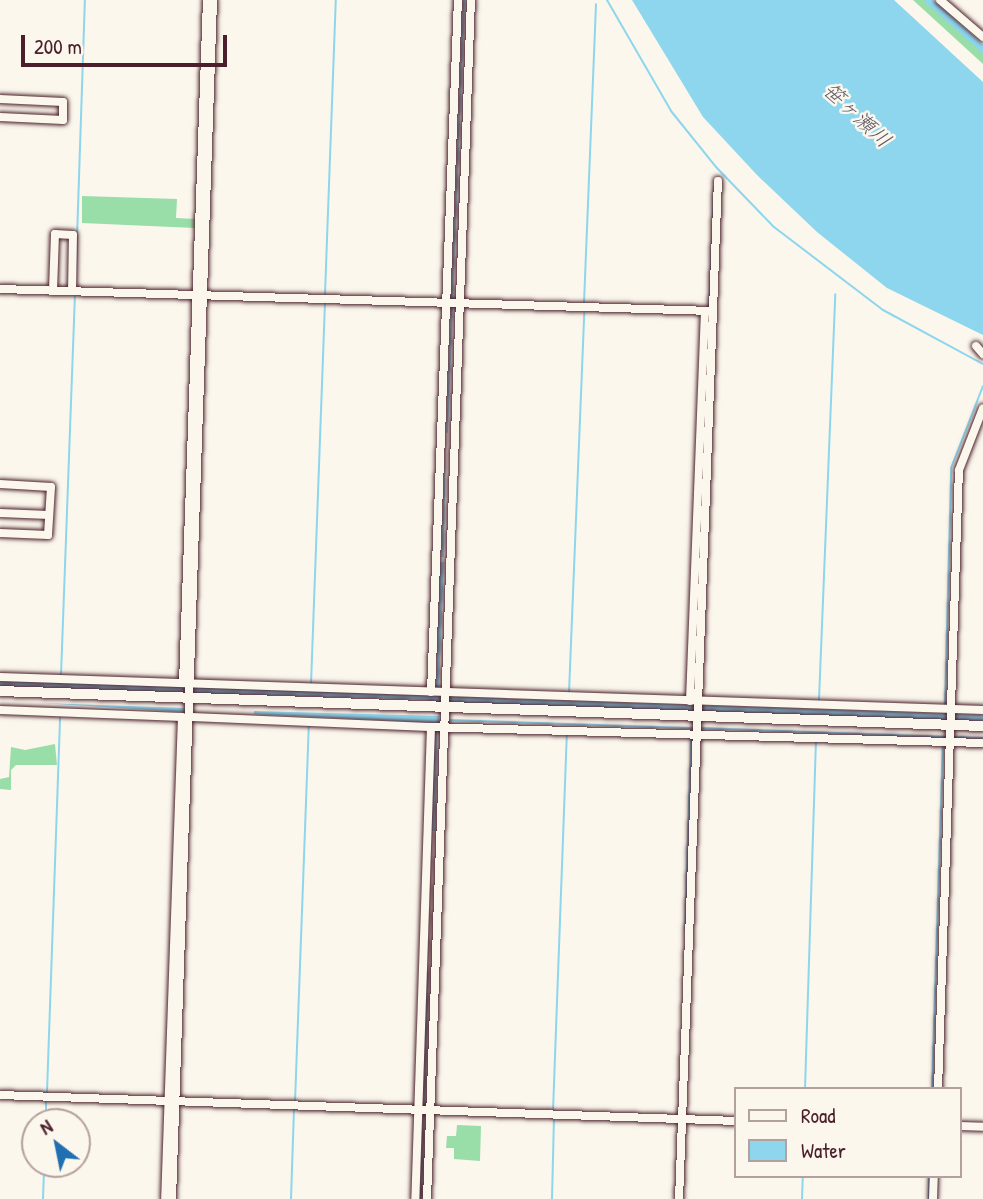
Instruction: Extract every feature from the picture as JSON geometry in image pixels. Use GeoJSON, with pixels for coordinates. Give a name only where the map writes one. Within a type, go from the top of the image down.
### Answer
{"type":"FeatureCollection","features":[{"type":"Feature","properties":{"kind":"street"},"geometry":{"type":"LineString","coordinates":[[165,1199],[172,1101],[188,704],[188,621],[207,0]]}},
{"type":"Feature","properties":{"kind":"street"},"geometry":{"type":"LineString","coordinates":[[199,295],[213,0]]}},
{"type":"Feature","properties":{"kind":"street"},"geometry":{"type":"LineString","coordinates":[[415,1199],[424,1109],[440,709],[458,0]]}},
{"type":"Feature","properties":{"kind":"street"},"geometry":{"type":"LineString","coordinates":[[427,1199],[424,1109],[440,709],[442,560],[452,304],[471,0]]}},
{"type":"Feature","properties":{"kind":"street"},"geometry":{"type":"LineString","coordinates":[[940,0],[983,37]]}},
{"type":"Feature","properties":{"kind":"street"},"geometry":{"type":"LineString","coordinates":[[0,99],[63,103],[63,120],[0,117]]}},
{"type":"Feature","properties":{"kind":"street"},"geometry":{"type":"LineString","coordinates":[[679,1199],[700,511],[718,181]]}},
{"type":"Feature","properties":{"kind":"street"},"geometry":{"type":"LineString","coordinates":[[53,291],[55,234],[73,234],[72,291]]}},
{"type":"Feature","properties":{"kind":"street"},"geometry":{"type":"LineString","coordinates":[[0,289],[709,311]]}},
{"type":"Feature","properties":{"kind":"street"},"geometry":{"type":"LineString","coordinates":[[976,346],[983,354]]}},
{"type":"Feature","properties":{"kind":"street"},"geometry":{"type":"LineString","coordinates":[[938,1087],[948,730],[959,470],[983,408]]}},
{"type":"Feature","properties":{"kind":"street"},"geometry":{"type":"LineString","coordinates":[[0,484],[51,487],[48,535],[0,533]]}},
{"type":"Feature","properties":{"kind":"street"},"geometry":{"type":"LineString","coordinates":[[0,513],[49,515]]}},
{"type":"Feature","properties":{"kind":"street"},"geometry":{"type":"LineString","coordinates":[[0,677],[250,711],[440,709],[948,730],[983,710]]}},
{"type":"Feature","properties":{"kind":"street"},"geometry":{"type":"LineString","coordinates":[[0,691],[250,711],[440,709],[567,730],[694,719],[816,738],[983,726]]}},
{"type":"Feature","properties":{"kind":"street"},"geometry":{"type":"LineString","coordinates":[[0,710],[61,711],[188,704],[440,709],[948,730],[983,743]]}},
{"type":"Feature","properties":{"kind":"street"},"geometry":{"type":"LineString","coordinates":[[0,1095],[734,1121]]}},
{"type":"Feature","properties":{"kind":"street"},"geometry":{"type":"LineString","coordinates":[[172,1101],[172,1199]]}},
{"type":"Feature","properties":{"kind":"street"},"geometry":{"type":"LineString","coordinates":[[962,1126],[983,1127]]}},
{"type":"Feature","properties":{"kind":"street"},"geometry":{"type":"LineString","coordinates":[[933,1199],[934,1178]]}},
{"type":"Feature","properties":{"kind":"green space"},"geometry":{"type":"Polygon","coordinates":[[[913,0],[926,0],[983,53],[983,64],[913,0]]]}},
{"type":"Feature","properties":{"kind":"green space"},"geometry":{"type":"Polygon","coordinates":[[[82,196],[177,199],[176,218],[196,219],[195,228],[82,223],[82,196]]]}},
{"type":"Feature","properties":{"kind":"green space"},"geometry":{"type":"Polygon","coordinates":[[[55,744],[57,765],[16,765],[11,770],[11,790],[0,789],[0,779],[9,777],[11,747],[25,750],[55,744]]]}},
{"type":"Feature","properties":{"kind":"green space"},"geometry":{"type":"Polygon","coordinates":[[[457,1125],[481,1126],[480,1161],[454,1159],[454,1148],[446,1148],[447,1136],[456,1136],[457,1125]]]}},
{"type":"Feature","properties":{"kind":"water","name":"笹ヶ瀬川"},"geometry":{"type":"Polygon","coordinates":[[[632,0],[894,0],[983,82],[983,335],[887,288],[817,232],[757,175],[703,117],[632,0]]]}},
{"type":"Feature","properties":{"kind":"water"},"geometry":{"type":"Polygon","coordinates":[[[446,431],[444,557],[441,557],[446,431]]]}},
{"type":"Feature","properties":{"kind":"water"},"geometry":{"type":"Polygon","coordinates":[[[440,562],[444,562],[439,688],[436,688],[440,562]]]}},
{"type":"Feature","properties":{"kind":"water"},"geometry":{"type":"Polygon","coordinates":[[[0,680],[185,686],[185,692],[0,686],[0,680]]]}},
{"type":"Feature","properties":{"kind":"water"},"geometry":{"type":"Polygon","coordinates":[[[195,687],[439,696],[439,700],[193,693],[195,687]]]}},
{"type":"Feature","properties":{"kind":"water"},"geometry":{"type":"Polygon","coordinates":[[[41,703],[187,709],[184,716],[183,712],[41,703]]]}},
{"type":"Feature","properties":{"kind":"water"},"geometry":{"type":"Polygon","coordinates":[[[254,711],[439,716],[439,723],[254,714],[254,711]]]}},
{"type":"Feature","properties":{"kind":"water"},"geometry":{"type":"Polygon","coordinates":[[[434,729],[437,729],[436,831],[432,831],[434,729]]]}},
{"type":"Feature","properties":{"kind":"waterway"},"geometry":{"type":"LineString","coordinates":[[76,268],[85,0]]}},
{"type":"Feature","properties":{"kind":"waterway"},"geometry":{"type":"LineString","coordinates":[[325,294],[336,0]]}},
{"type":"Feature","properties":{"kind":"waterway"},"geometry":{"type":"LineString","coordinates":[[452,299],[464,0]]}},
{"type":"Feature","properties":{"kind":"waterway"},"geometry":{"type":"LineString","coordinates":[[607,0],[671,111],[716,167],[774,227],[883,310],[983,364]]}},
{"type":"Feature","properties":{"kind":"waterway"},"geometry":{"type":"LineString","coordinates":[[928,0],[983,49]]}},
{"type":"Feature","properties":{"kind":"waterway"},"geometry":{"type":"LineString","coordinates":[[584,303],[596,4]]}},
{"type":"Feature","properties":{"kind":"waterway"},"geometry":{"type":"LineString","coordinates":[[709,308],[714,187]]}},
{"type":"Feature","properties":{"kind":"waterway"},"geometry":{"type":"LineString","coordinates":[[819,700],[835,294]]}},
{"type":"Feature","properties":{"kind":"waterway"},"geometry":{"type":"LineString","coordinates":[[61,675],[75,296]]}},
{"type":"Feature","properties":{"kind":"waterway"},"geometry":{"type":"LineString","coordinates":[[311,684],[325,303]]}},
{"type":"Feature","properties":{"kind":"waterway"},"geometry":{"type":"LineString","coordinates":[[447,432],[452,305]]}},
{"type":"Feature","properties":{"kind":"waterway"},"geometry":{"type":"LineString","coordinates":[[569,693],[584,313]]}},
{"type":"Feature","properties":{"kind":"waterway"},"geometry":{"type":"LineString","coordinates":[[945,705],[951,468],[983,386]]}},
{"type":"Feature","properties":{"kind":"waterway"},"geometry":{"type":"LineString","coordinates":[[431,699],[983,718]]}},
{"type":"Feature","properties":{"kind":"waterway"},"geometry":{"type":"LineString","coordinates":[[944,717],[945,713]]}},
{"type":"Feature","properties":{"kind":"waterway"},"geometry":{"type":"LineString","coordinates":[[47,1092],[60,717]]}},
{"type":"Feature","properties":{"kind":"waterway"},"geometry":{"type":"LineString","coordinates":[[449,720],[695,728]]}},
{"type":"Feature","properties":{"kind":"waterway"},"geometry":{"type":"LineString","coordinates":[[295,1102],[309,725]]}},
{"type":"Feature","properties":{"kind":"waterway"},"geometry":{"type":"LineString","coordinates":[[701,728],[947,737]]}},
{"type":"Feature","properties":{"kind":"waterway"},"geometry":{"type":"LineString","coordinates":[[553,1111],[567,735]]}},
{"type":"Feature","properties":{"kind":"waterway"},"geometry":{"type":"LineString","coordinates":[[952,737],[983,738]]}},
{"type":"Feature","properties":{"kind":"waterway"},"geometry":{"type":"LineString","coordinates":[[685,930],[691,739]]}},
{"type":"Feature","properties":{"kind":"waterway"},"geometry":{"type":"LineString","coordinates":[[805,1087],[816,740]]}},
{"type":"Feature","properties":{"kind":"waterway"},"geometry":{"type":"LineString","coordinates":[[932,1087],[943,745]]}},
{"type":"Feature","properties":{"kind":"waterway"},"geometry":{"type":"LineString","coordinates":[[424,1107],[428,973]]}},
{"type":"Feature","properties":{"kind":"waterway"},"geometry":{"type":"LineString","coordinates":[[46,1102],[46,1108]]}},
{"type":"Feature","properties":{"kind":"waterway"},"geometry":{"type":"LineString","coordinates":[[291,1199],[294,1109]]}},
{"type":"Feature","properties":{"kind":"waterway"},"geometry":{"type":"LineString","coordinates":[[421,1199],[424,1112]]}},
{"type":"Feature","properties":{"kind":"waterway"},"geometry":{"type":"LineString","coordinates":[[552,1199],[554,1119]]}},
{"type":"Feature","properties":{"kind":"waterway"},"geometry":{"type":"LineString","coordinates":[[43,1199],[44,1178]]}},
{"type":"Feature","properties":{"kind":"waterway"},"geometry":{"type":"LineString","coordinates":[[802,1199],[803,1178]]}},
{"type":"Feature","properties":{"kind":"waterway"},"geometry":{"type":"LineString","coordinates":[[929,1178],[929,1199]]}}]}
